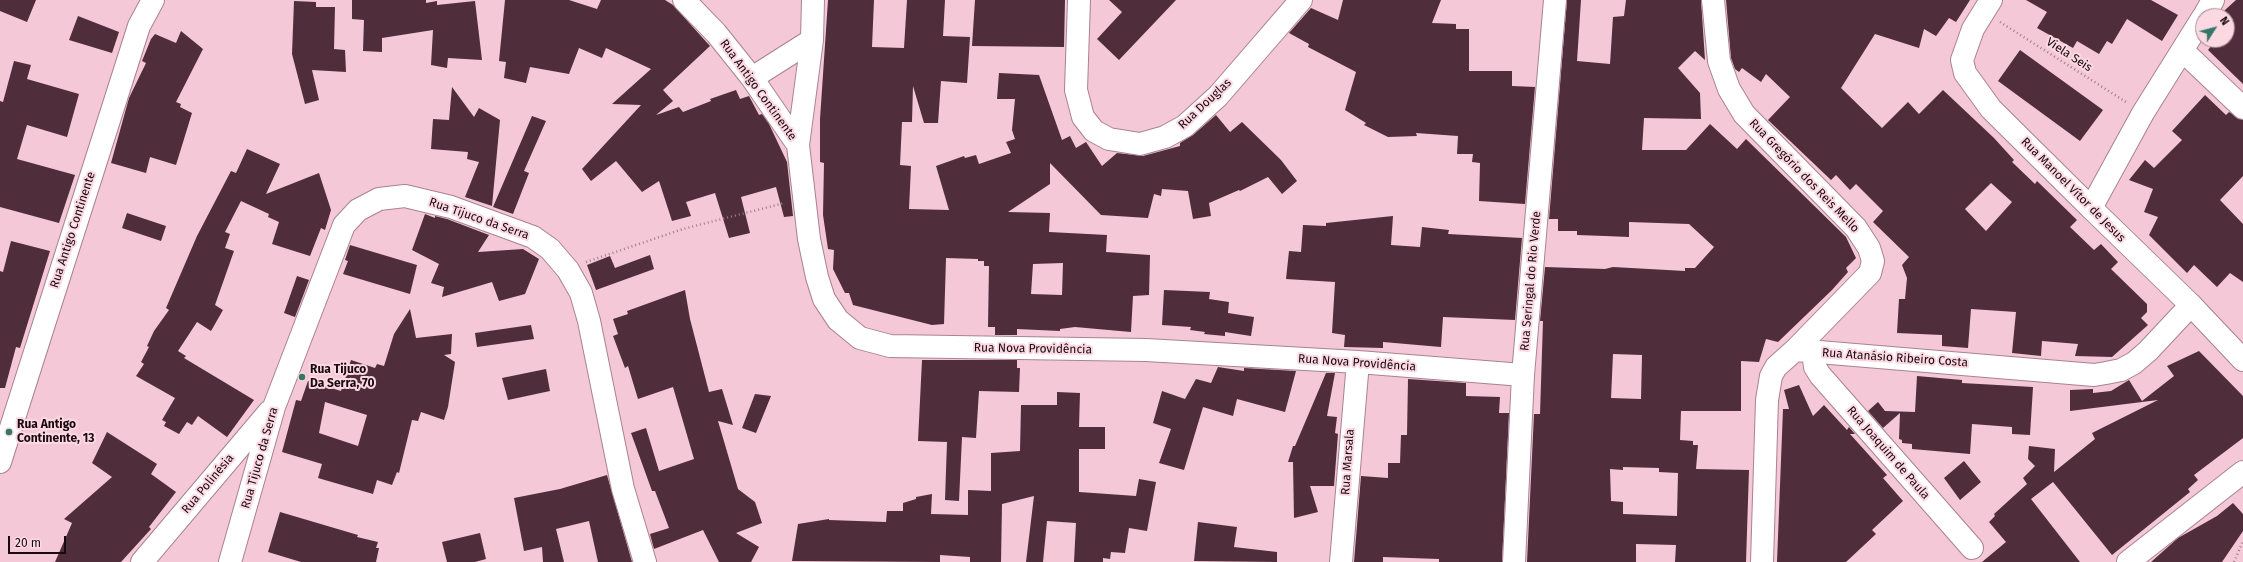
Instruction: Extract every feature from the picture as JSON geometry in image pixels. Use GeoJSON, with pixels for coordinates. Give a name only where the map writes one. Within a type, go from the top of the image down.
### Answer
{"type":"FeatureCollection","features":[{"type":"Feature","properties":{"kind":"street","name":"Rua Antigo Continente"},"geometry":{"type":"LineString","coordinates":[[0,462],[139,26],[153,0]]}},
{"type":"Feature","properties":{"kind":"street","name":"Rua Antigo Continente"},"geometry":{"type":"LineString","coordinates":[[684,0],[716,33],[752,78],[798,145]]}},
{"type":"Feature","properties":{"kind":"street","name":"Rua Nova Providência"},"geometry":{"type":"LineString","coordinates":[[813,0],[812,40],[798,145],[809,239],[817,277],[824,299],[838,320],[860,338],[890,346],[1146,350],[1358,362],[1523,375]]}},
{"type":"Feature","properties":{"kind":"street","name":"Rua Douglas"},"geometry":{"type":"LineString","coordinates":[[1079,0],[1076,90],[1083,116],[1094,131],[1109,139],[1140,144],[1165,137],[1185,126],[1218,96],[1301,0]]}},
{"type":"Feature","properties":{"kind":"street","name":"Rua Seringal do Rio Verde"},"geometry":{"type":"LineString","coordinates":[[1514,562],[1523,375],[1555,0]]}},
{"type":"Feature","properties":{"kind":"street","name":"Rua Gregório dos Reis Mello"},"geometry":{"type":"LineString","coordinates":[[1713,0],[1719,62],[1729,88],[1744,114],[1856,228],[1869,248],[1873,261],[1870,273],[1804,351]]}},
{"type":"Feature","properties":{"kind":"street","name":"Rua Manoel Vítor de Jesus"},"geometry":{"type":"LineString","coordinates":[[1988,6],[1973,29],[1962,60],[1965,73],[1992,109],[2191,305],[2243,360]]}},
{"type":"Feature","properties":{"kind":"street"},"geometry":{"type":"LineString","coordinates":[[2091,208],[2143,113],[2195,30]]}},
{"type":"Feature","properties":{"kind":"street"},"geometry":{"type":"LineString","coordinates":[[752,78],[812,40]]}},
{"type":"Feature","properties":{"kind":"street"},"geometry":{"type":"LineString","coordinates":[[2183,51],[2243,108]]}},
{"type":"Feature","properties":{"kind":"street","name":"Rua Tijuco da Serra"},"geometry":{"type":"LineString","coordinates":[[230,562],[274,407],[344,225],[358,210],[379,199],[405,196],[451,207],[533,237],[550,249],[568,270],[581,293],[589,321],[623,489],[645,562]]}},
{"type":"Feature","properties":{"kind":"street","name":"Rua Atanásio Ribeiro Costa"},"geometry":{"type":"LineString","coordinates":[[1804,351],[2106,374],[2121,370],[2134,363],[2148,351],[2191,305]]}},
{"type":"Feature","properties":{"kind":"street"},"geometry":{"type":"LineString","coordinates":[[1762,562],[1768,394],[1771,376],[1776,367],[1804,351]]}},
{"type":"Feature","properties":{"kind":"street","name":"Rua Joaquim de Paula"},"geometry":{"type":"LineString","coordinates":[[1804,351],[1820,375],[1972,548]]}},
{"type":"Feature","properties":{"kind":"street","name":"Rua Marsala"},"geometry":{"type":"LineString","coordinates":[[1341,562],[1358,362]]}},
{"type":"Feature","properties":{"kind":"street","name":"Rua Polinésia"},"geometry":{"type":"LineString","coordinates":[[142,562],[274,407]]}},
{"type":"Feature","properties":{"kind":"street"},"geometry":{"type":"LineString","coordinates":[[2128,562],[2243,472]]}},
{"type":"Feature","properties":{"kind":"path","name":"Viela Seis"},"geometry":{"type":"LineString","coordinates":[[1988,6],[2143,113]]}},
{"type":"Feature","properties":{"kind":"path"},"geometry":{"type":"LineString","coordinates":[[568,270],[593,259],[624,250],[683,229],[804,198]]}},
{"type":"Feature","properties":{"kind":"path"},"geometry":{"type":"LineString","coordinates":[[2234,562],[2243,542]]}},
{"type":"Feature","properties":{"kind":"building"},"geometry":{"type":"Polygon","coordinates":[[[0,0],[36,0],[27,22],[0,11],[0,0]]]}},
{"type":"Feature","properties":{"kind":"building"},"geometry":{"type":"Polygon","coordinates":[[[352,0],[426,0],[426,3],[437,1],[437,5],[475,1],[482,60],[448,58],[447,68],[431,65],[433,30],[382,38],[382,52],[363,51],[364,20],[352,19],[352,0]]]}},
{"type":"Feature","properties":{"kind":"building"},"geometry":{"type":"Polygon","coordinates":[[[505,0],[569,0],[597,9],[601,0],[665,0],[673,5],[710,46],[663,90],[673,101],[656,115],[679,107],[683,112],[711,101],[710,99],[736,90],[740,99],[749,96],[759,115],[762,114],[769,124],[787,162],[793,216],[784,217],[776,187],[741,197],[750,233],[729,238],[715,193],[686,202],[691,216],[672,221],[659,181],[642,192],[616,161],[591,181],[582,169],[641,105],[612,104],[651,69],[606,48],[602,58],[579,48],[569,74],[530,67],[526,83],[504,78],[506,62],[499,61],[505,0]]]}},
{"type":"Feature","properties":{"kind":"building"},"geometry":{"type":"Polygon","coordinates":[[[828,0],[874,0],[872,47],[904,48],[907,0],[945,0],[943,36],[970,37],[967,83],[941,81],[938,123],[924,123],[913,86],[912,122],[902,122],[900,165],[911,166],[909,209],[949,210],[936,166],[964,156],[965,158],[976,155],[979,164],[1011,153],[1006,142],[1015,139],[1012,130],[1015,99],[997,99],[999,73],[1039,75],[1062,140],[1070,136],[1076,148],[1086,142],[1102,166],[1117,153],[1143,156],[1180,146],[1180,143],[1193,135],[1216,115],[1230,132],[1242,122],[1281,160],[1297,181],[1282,194],[1268,177],[1240,191],[1239,190],[1209,203],[1211,216],[1193,219],[1188,191],[1162,189],[1161,196],[1154,194],[1148,218],[1101,215],[1050,163],[1050,184],[1008,212],[1050,213],[1049,232],[1107,235],[1106,252],[1150,255],[1149,295],[1133,296],[1131,332],[1075,327],[1060,329],[1060,331],[1017,329],[1017,335],[995,335],[995,327],[988,327],[989,266],[984,266],[984,261],[978,261],[978,259],[946,258],[944,324],[932,325],[853,305],[849,293],[845,293],[833,269],[834,250],[828,249],[823,215],[824,163],[820,162],[820,119],[828,0]],[[1063,263],[1033,264],[1031,294],[1062,295],[1063,263]]]}},
{"type":"Feature","properties":{"kind":"building"},"geometry":{"type":"Polygon","coordinates":[[[975,0],[1065,0],[1064,47],[972,46],[975,0]]]}},
{"type":"Feature","properties":{"kind":"building"},"geometry":{"type":"Polygon","coordinates":[[[1109,0],[1176,0],[1119,60],[1097,39],[1122,12],[1109,0]]]}},
{"type":"Feature","properties":{"kind":"building"},"geometry":{"type":"Polygon","coordinates":[[[1343,0],[1441,0],[1432,23],[1456,24],[1456,29],[1469,29],[1469,71],[1512,71],[1512,86],[1535,87],[1525,204],[1479,201],[1480,163],[1472,162],[1473,154],[1457,154],[1458,136],[1416,133],[1417,136],[1388,137],[1364,125],[1366,123],[1345,110],[1356,72],[1308,47],[1309,44],[1289,33],[1311,8],[1338,20],[1343,0]]]}},
{"type":"Feature","properties":{"kind":"building"},"geometry":{"type":"Polygon","coordinates":[[[1567,0],[1581,0],[1577,61],[1610,64],[1613,17],[1624,16],[1626,0],[1701,0],[1705,60],[1695,51],[1678,68],[1700,93],[1701,119],[1644,118],[1642,150],[1686,150],[1710,124],[1737,149],[1746,139],[1846,237],[1856,258],[1846,268],[1848,272],[1832,290],[1778,342],[1766,339],[1759,362],[1741,361],[1741,411],[1681,411],[1680,440],[1693,441],[1693,445],[1698,445],[1696,469],[1749,470],[1746,562],[1675,562],[1676,545],[1636,544],[1636,562],[1527,562],[1534,414],[1540,414],[1543,321],[1540,321],[1545,267],[1605,269],[1613,267],[1685,271],[1685,268],[1695,268],[1714,247],[1689,224],[1629,222],[1629,237],[1577,235],[1577,231],[1558,231],[1558,219],[1549,219],[1567,0]],[[1613,354],[1611,398],[1641,399],[1642,355],[1613,354]],[[1623,467],[1623,470],[1610,469],[1611,501],[1623,502],[1623,514],[1677,516],[1678,473],[1659,472],[1659,468],[1623,467]]]}},
{"type":"Feature","properties":{"kind":"building"},"geometry":{"type":"Polygon","coordinates":[[[1726,0],[1970,0],[1956,22],[1949,18],[1936,36],[1924,29],[1919,48],[1875,34],[1841,88],[1882,128],[1908,102],[1919,114],[1943,90],[1994,138],[2014,160],[2012,162],[2035,184],[2037,181],[2077,220],[2070,227],[2094,250],[2101,244],[2118,262],[2111,269],[2147,304],[2147,312],[2141,318],[2148,325],[2112,357],[2075,356],[2078,344],[2042,341],[2041,356],[2012,353],[2016,312],[1971,309],[1968,348],[1942,346],[1942,335],[1897,333],[1899,299],[1905,299],[1907,278],[1902,265],[1909,257],[1873,222],[1883,211],[1856,184],[1850,190],[1836,175],[1831,180],[1768,120],[1790,97],[1766,74],[1761,82],[1742,68],[1739,72],[1735,69],[1731,58],[1726,0]],[[1991,183],[1965,209],[1986,231],[2012,202],[1991,183]]]}},
{"type":"Feature","properties":{"kind":"building"},"geometry":{"type":"Polygon","coordinates":[[[2026,0],[2151,0],[2178,15],[2162,41],[2127,19],[2112,44],[2107,41],[2099,54],[2077,41],[2073,48],[2037,28],[2047,12],[2026,0]]]}},
{"type":"Feature","properties":{"kind":"building"},"geometry":{"type":"Polygon","coordinates":[[[2236,0],[2243,0],[2243,84],[2208,50],[2210,48],[2235,48],[2235,8],[2227,8],[2236,0]]]}},
{"type":"Feature","properties":{"kind":"building"},"geometry":{"type":"Polygon","coordinates":[[[294,1],[316,2],[316,7],[335,7],[334,49],[345,50],[346,72],[312,70],[319,100],[305,104],[292,54],[294,1]]]}},
{"type":"Feature","properties":{"kind":"building"},"geometry":{"type":"Polygon","coordinates":[[[78,16],[119,32],[112,53],[69,40],[78,16]]]}},
{"type":"Feature","properties":{"kind":"building"},"geometry":{"type":"Polygon","coordinates":[[[181,31],[203,49],[176,102],[181,104],[180,107],[192,113],[176,165],[150,157],[146,173],[111,163],[129,98],[146,63],[142,61],[151,39],[155,34],[176,43],[181,31]]]}},
{"type":"Feature","properties":{"kind":"building"},"geometry":{"type":"Polygon","coordinates":[[[2020,50],[2103,110],[2080,141],[1998,81],[2020,50]]]}},
{"type":"Feature","properties":{"kind":"building"},"geometry":{"type":"Polygon","coordinates":[[[14,61],[31,65],[27,79],[79,94],[67,137],[27,125],[17,159],[75,175],[59,223],[0,207],[0,101],[3,102],[14,61]]]}},
{"type":"Feature","properties":{"kind":"building"},"geometry":{"type":"Polygon","coordinates":[[[452,87],[474,117],[479,108],[500,120],[492,206],[465,197],[479,162],[467,159],[468,152],[431,149],[433,119],[449,120],[452,87]]]}},
{"type":"Feature","properties":{"kind":"building"},"geometry":{"type":"Polygon","coordinates":[[[2205,95],[2226,115],[2229,112],[2243,120],[2243,176],[2220,200],[2243,224],[2243,282],[2230,273],[2217,287],[2194,265],[2187,273],[2149,235],[2158,217],[2144,212],[2153,189],[2129,180],[2145,160],[2154,168],[2182,140],[2172,131],[2205,95]]]}},
{"type":"Feature","properties":{"kind":"building"},"geometry":{"type":"Polygon","coordinates":[[[532,116],[546,121],[524,171],[529,173],[513,214],[493,207],[532,116]]]}},
{"type":"Feature","properties":{"kind":"building"},"geometry":{"type":"Polygon","coordinates":[[[247,149],[280,164],[266,194],[319,173],[331,210],[325,230],[321,228],[310,256],[272,244],[279,222],[268,217],[269,214],[241,201],[225,232],[230,234],[225,248],[234,251],[215,305],[223,310],[211,331],[197,322],[178,351],[186,356],[184,358],[254,400],[227,437],[198,416],[192,425],[187,422],[179,434],[164,426],[166,422],[162,420],[175,398],[136,376],[144,364],[141,362],[149,347],[147,346],[154,331],[169,310],[166,308],[197,236],[231,171],[236,173],[247,149]]]}},
{"type":"Feature","properties":{"kind":"building"},"geometry":{"type":"Polygon","coordinates":[[[127,213],[166,226],[161,241],[122,228],[127,213]]]}},
{"type":"Feature","properties":{"kind":"building"},"geometry":{"type":"Polygon","coordinates":[[[425,214],[435,218],[435,216],[447,219],[489,235],[478,252],[523,249],[539,259],[525,294],[499,301],[492,282],[442,297],[444,287],[431,283],[439,264],[412,250],[425,214]]]}},
{"type":"Feature","properties":{"kind":"building"},"geometry":{"type":"Polygon","coordinates":[[[1393,216],[1391,245],[1420,247],[1422,227],[1449,230],[1448,234],[1522,238],[1515,320],[1443,317],[1441,347],[1383,342],[1383,348],[1344,347],[1345,335],[1332,333],[1335,282],[1286,279],[1289,251],[1301,252],[1303,225],[1326,226],[1326,223],[1393,216]]]}},
{"type":"Feature","properties":{"kind":"building"},"geometry":{"type":"Polygon","coordinates":[[[11,241],[50,251],[20,348],[16,347],[5,388],[0,388],[0,271],[3,272],[11,241]]]}},
{"type":"Feature","properties":{"kind":"building"},"geometry":{"type":"Polygon","coordinates":[[[350,245],[417,265],[410,294],[343,274],[348,261],[345,260],[350,245]]]}},
{"type":"Feature","properties":{"kind":"building"},"geometry":{"type":"Polygon","coordinates":[[[650,255],[654,269],[596,290],[587,265],[610,256],[615,268],[650,255]]]}},
{"type":"Feature","properties":{"kind":"building"},"geometry":{"type":"Polygon","coordinates":[[[297,276],[309,280],[295,317],[284,313],[297,276]]]}},
{"type":"Feature","properties":{"kind":"building"},"geometry":{"type":"Polygon","coordinates":[[[685,290],[690,319],[709,392],[722,389],[733,425],[718,421],[738,489],[755,502],[762,523],[736,533],[759,547],[751,562],[719,562],[703,530],[654,549],[650,534],[669,528],[655,491],[652,491],[631,433],[646,428],[659,471],[694,459],[673,387],[638,399],[628,366],[625,368],[613,336],[618,334],[613,319],[628,314],[627,311],[685,290]]]}},
{"type":"Feature","properties":{"kind":"building"},"geometry":{"type":"Polygon","coordinates":[[[1164,290],[1210,292],[1209,299],[1229,302],[1228,313],[1254,317],[1251,336],[1225,332],[1225,336],[1204,334],[1205,332],[1190,330],[1191,327],[1162,325],[1164,290]]]}},
{"type":"Feature","properties":{"kind":"building"},"geometry":{"type":"Polygon","coordinates":[[[410,309],[416,338],[452,334],[451,354],[444,355],[455,362],[448,407],[444,420],[421,412],[418,421],[412,420],[399,473],[397,472],[392,485],[377,480],[373,494],[318,478],[322,464],[282,452],[296,400],[301,401],[308,381],[341,391],[351,360],[375,368],[377,364],[384,366],[394,334],[410,309]],[[325,402],[319,433],[358,446],[367,415],[325,402]]]}},
{"type":"Feature","properties":{"kind":"building"},"geometry":{"type":"Polygon","coordinates":[[[531,325],[534,339],[477,347],[475,333],[531,325]]]}},
{"type":"Feature","properties":{"kind":"building"},"geometry":{"type":"Polygon","coordinates":[[[2199,351],[2243,396],[2243,438],[2194,475],[2198,480],[2188,489],[2190,492],[2112,555],[2053,482],[2031,499],[2080,562],[1982,562],[2006,542],[1989,522],[1995,516],[1994,514],[2027,484],[2023,478],[2035,466],[2028,459],[2029,446],[2055,449],[2054,472],[2095,439],[2092,433],[2158,400],[2070,411],[2070,390],[2093,389],[2093,393],[2111,391],[2129,380],[2142,401],[2174,376],[2167,366],[2199,351]]]}},
{"type":"Feature","properties":{"kind":"building"},"geometry":{"type":"Polygon","coordinates":[[[922,360],[1017,360],[1017,368],[1020,368],[1019,392],[979,391],[976,438],[962,437],[959,501],[945,500],[947,442],[918,441],[922,360]]]}},
{"type":"Feature","properties":{"kind":"building"},"geometry":{"type":"Polygon","coordinates":[[[1218,367],[1244,371],[1244,368],[1296,371],[1285,412],[1237,399],[1233,416],[1203,407],[1184,470],[1159,463],[1171,429],[1153,423],[1162,391],[1185,399],[1196,379],[1211,383],[1218,367]]]}},
{"type":"Feature","properties":{"kind":"building"},"geometry":{"type":"Polygon","coordinates":[[[546,369],[550,391],[508,400],[502,378],[546,369]]]}},
{"type":"Feature","properties":{"kind":"building"},"geometry":{"type":"Polygon","coordinates":[[[1326,373],[1335,373],[1327,416],[1337,417],[1335,433],[1338,434],[1334,486],[1310,486],[1318,512],[1294,518],[1293,462],[1288,462],[1293,446],[1295,446],[1326,373]]]}},
{"type":"Feature","properties":{"kind":"building"},"geometry":{"type":"Polygon","coordinates":[[[1917,376],[1962,380],[1962,383],[2033,387],[2030,435],[2012,434],[2012,427],[1972,424],[1970,454],[1912,449],[1912,444],[1902,443],[1902,440],[1899,439],[1900,413],[1883,428],[1868,411],[1878,402],[1885,411],[1915,412],[1917,376]]]}},
{"type":"Feature","properties":{"kind":"building"},"geometry":{"type":"Polygon","coordinates":[[[1408,379],[1466,383],[1466,396],[1500,397],[1499,413],[1509,413],[1502,562],[1439,562],[1439,559],[1383,557],[1383,562],[1354,562],[1361,476],[1388,478],[1388,463],[1400,463],[1401,435],[1407,435],[1408,379]]]}},
{"type":"Feature","properties":{"kind":"building"},"geometry":{"type":"Polygon","coordinates":[[[1799,385],[1813,416],[1824,405],[1847,430],[1849,427],[1855,434],[1850,434],[1887,475],[1883,478],[1903,501],[1872,530],[1876,534],[1846,562],[1777,562],[1783,409],[1789,409],[1784,390],[1799,385]]]}},
{"type":"Feature","properties":{"kind":"building"},"geometry":{"type":"Polygon","coordinates":[[[1057,392],[1080,393],[1079,427],[1105,427],[1105,449],[1079,449],[1079,492],[1136,496],[1139,479],[1156,482],[1147,531],[1129,528],[1125,553],[1111,552],[1110,559],[1103,558],[1103,562],[1074,562],[1076,523],[1047,521],[1043,562],[1026,562],[1034,496],[1002,504],[1001,562],[970,562],[970,557],[940,555],[940,562],[792,561],[798,524],[829,519],[886,522],[887,511],[903,511],[903,503],[916,499],[916,497],[932,494],[931,514],[968,515],[968,490],[991,491],[991,453],[1020,451],[1021,405],[1057,405],[1057,392]]]}},
{"type":"Feature","properties":{"kind":"building"},"geometry":{"type":"Polygon","coordinates":[[[755,394],[771,396],[756,433],[742,428],[755,394]]]}},
{"type":"Feature","properties":{"kind":"building"},"geometry":{"type":"Polygon","coordinates":[[[107,432],[157,464],[151,474],[176,492],[149,527],[151,529],[121,562],[55,562],[72,523],[64,519],[112,477],[92,463],[107,432]]]}},
{"type":"Feature","properties":{"kind":"building"},"geometry":{"type":"Polygon","coordinates":[[[1964,461],[1981,482],[1960,500],[1944,478],[1964,461]]]}},
{"type":"Feature","properties":{"kind":"building"},"geometry":{"type":"Polygon","coordinates":[[[607,475],[632,562],[598,562],[589,521],[556,529],[564,562],[543,562],[542,547],[524,551],[514,498],[560,489],[607,475]]]}},
{"type":"Feature","properties":{"kind":"building"},"geometry":{"type":"Polygon","coordinates":[[[2233,503],[2243,514],[2243,531],[2222,562],[2151,562],[2178,538],[2217,516],[2233,503]]]}},
{"type":"Feature","properties":{"kind":"building"},"geometry":{"type":"Polygon","coordinates":[[[280,512],[358,535],[357,537],[378,542],[376,548],[379,548],[376,562],[301,562],[268,552],[280,512]]]}},
{"type":"Feature","properties":{"kind":"building"},"geometry":{"type":"Polygon","coordinates":[[[1198,522],[1237,527],[1234,547],[1277,552],[1277,562],[1194,561],[1198,522]]]}},
{"type":"Feature","properties":{"kind":"building"},"geometry":{"type":"Polygon","coordinates":[[[480,533],[486,559],[475,562],[447,562],[442,542],[480,533]]]}},
{"type":"Feature","properties":{"kind":"place","name":"Rua Tijuco Da Serra, 70"},"geometry":{"type":"Point","coordinates":[302,377]}},
{"type":"Feature","properties":{"kind":"place","name":"Rua Antigo Continente, 13"},"geometry":{"type":"Point","coordinates":[9,432]}}]}
